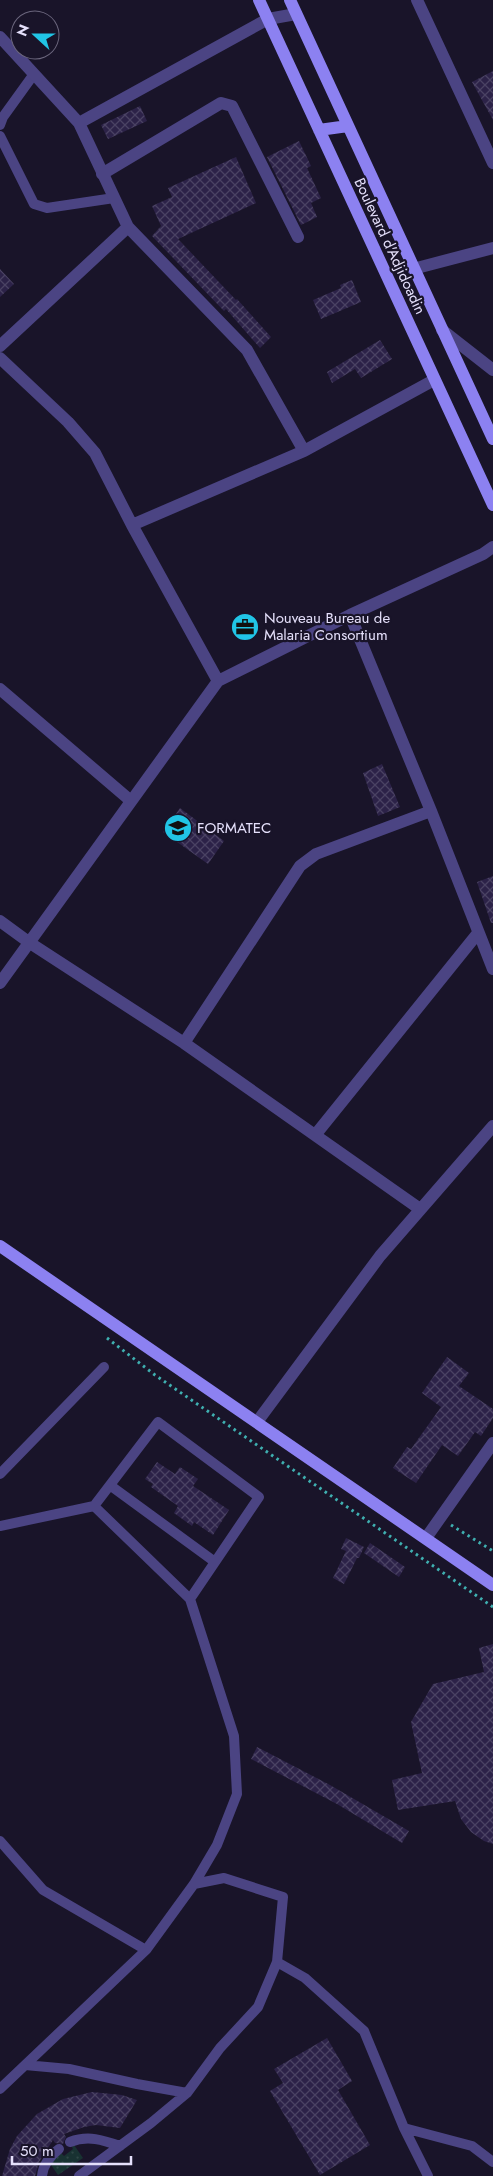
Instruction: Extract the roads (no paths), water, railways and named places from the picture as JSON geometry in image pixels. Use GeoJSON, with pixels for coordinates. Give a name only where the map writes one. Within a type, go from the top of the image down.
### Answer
{"type":"FeatureCollection","features":[{"type":"Feature","properties":{"kind":"main road","name":"Boulevard d'Adjidoadin"},"geometry":{"type":"LineString","coordinates":[[259,0],[493,505]]}},
{"type":"Feature","properties":{"kind":"main road","name":"Boulevard d'Adjidoadin"},"geometry":{"type":"LineString","coordinates":[[290,0],[493,439]]}},
{"type":"Feature","properties":{"kind":"main road"},"geometry":{"type":"LineString","coordinates":[[319,130],[348,126]]}},
{"type":"Feature","properties":{"kind":"main road"},"geometry":{"type":"LineString","coordinates":[[0,1246],[493,1585]]}},
{"type":"Feature","properties":{"kind":"street"},"geometry":{"type":"LineString","coordinates":[[417,0],[493,162]]}},
{"type":"Feature","properties":{"kind":"street"},"geometry":{"type":"LineString","coordinates":[[79,123],[268,19],[296,14]]}},
{"type":"Feature","properties":{"kind":"street"},"geometry":{"type":"LineString","coordinates":[[0,37],[79,123],[128,227],[247,350],[304,451]]}},
{"type":"Feature","properties":{"kind":"street"},"geometry":{"type":"LineString","coordinates":[[102,174],[221,104],[232,106],[298,237]]}},
{"type":"Feature","properties":{"kind":"street"},"geometry":{"type":"LineString","coordinates":[[0,346],[128,227]]}},
{"type":"Feature","properties":{"kind":"street"},"geometry":{"type":"LineString","coordinates":[[413,269],[493,248]]}},
{"type":"Feature","properties":{"kind":"street"},"geometry":{"type":"LineString","coordinates":[[442,330],[493,370]]}},
{"type":"Feature","properties":{"kind":"street"},"geometry":{"type":"LineString","coordinates":[[0,358],[68,422],[95,453],[132,525],[218,681]]}},
{"type":"Feature","properties":{"kind":"street"},"geometry":{"type":"LineString","coordinates":[[132,525],[304,451],[434,380]]}},
{"type":"Feature","properties":{"kind":"street"},"geometry":{"type":"LineString","coordinates":[[0,983],[218,681],[350,615],[483,554],[493,547]]}},
{"type":"Feature","properties":{"kind":"street"},"geometry":{"type":"LineString","coordinates":[[350,615],[431,811],[493,969]]}},
{"type":"Feature","properties":{"kind":"street"},"geometry":{"type":"LineString","coordinates":[[0,689],[131,801]]}},
{"type":"Feature","properties":{"kind":"street"},"geometry":{"type":"LineString","coordinates":[[184,1043],[300,866],[316,854],[431,811]]}},
{"type":"Feature","properties":{"kind":"street"},"geometry":{"type":"LineString","coordinates":[[0,921],[30,943],[184,1043],[316,1134],[420,1209]]}},
{"type":"Feature","properties":{"kind":"street"},"geometry":{"type":"LineString","coordinates":[[316,1134],[478,933]]}},
{"type":"Feature","properties":{"kind":"street"},"geometry":{"type":"LineString","coordinates":[[257,1422],[380,1256],[493,1126]]}},
{"type":"Feature","properties":{"kind":"street"},"geometry":{"type":"LineString","coordinates":[[426,1538],[493,1443]]}},
{"type":"Feature","properties":{"kind":"lane"},"geometry":{"type":"LineString","coordinates":[[0,125],[3,117],[34,74]]}},
{"type":"Feature","properties":{"kind":"lane"},"geometry":{"type":"LineString","coordinates":[[0,136],[34,204],[47,208],[114,198]]}},
{"type":"Feature","properties":{"kind":"lane"},"geometry":{"type":"LineString","coordinates":[[0,1474],[104,1367]]}},
{"type":"Feature","properties":{"kind":"lane"},"geometry":{"type":"LineString","coordinates":[[0,1526],[94,1506],[158,1422],[259,1497],[190,1599]]}},
{"type":"Feature","properties":{"kind":"lane"},"geometry":{"type":"LineString","coordinates":[[111,1486],[215,1562]]}},
{"type":"Feature","properties":{"kind":"lane"},"geometry":{"type":"LineString","coordinates":[[0,2089],[146,1950],[194,1884],[217,1845],[237,1794],[234,1736],[190,1599],[94,1506]]}},
{"type":"Feature","properties":{"kind":"lane"},"geometry":{"type":"LineString","coordinates":[[0,1842],[43,1890],[146,1950]]}},
{"type":"Feature","properties":{"kind":"lane"},"geometry":{"type":"LineString","coordinates":[[79,2176],[151,2124],[186,2093],[220,2048],[258,2007],[277,1962],[282,1898],[224,1878],[194,1884]]}},
{"type":"Feature","properties":{"kind":"lane"},"geometry":{"type":"LineString","coordinates":[[277,1962],[305,1978],[364,2031],[404,2128],[428,2176]]}},
{"type":"Feature","properties":{"kind":"lane"},"geometry":{"type":"LineString","coordinates":[[25,2065],[68,2069],[186,2093]]}},
{"type":"Feature","properties":{"kind":"lane"},"geometry":{"type":"LineString","coordinates":[[404,2128],[472,2146],[493,2162]]}},
{"type":"Feature","properties":{"kind":"lane"},"geometry":{"type":"LineString","coordinates":[[70,2142],[86,2138],[98,2138],[120,2146]]}},
{"type":"Feature","properties":{"kind":"lane"},"geometry":{"type":"LineString","coordinates":[[42,2176],[43,2169],[52,2154],[59,2149]]}},
{"type":"Feature","properties":{"kind":"place","name":"Nouveau Bureau de Malaria Consortium"},"geometry":{"type":"Point","coordinates":[245,627]}},
{"type":"Feature","properties":{"kind":"place","name":"FORMATEC"},"geometry":{"type":"Point","coordinates":[178,828]}}]}
